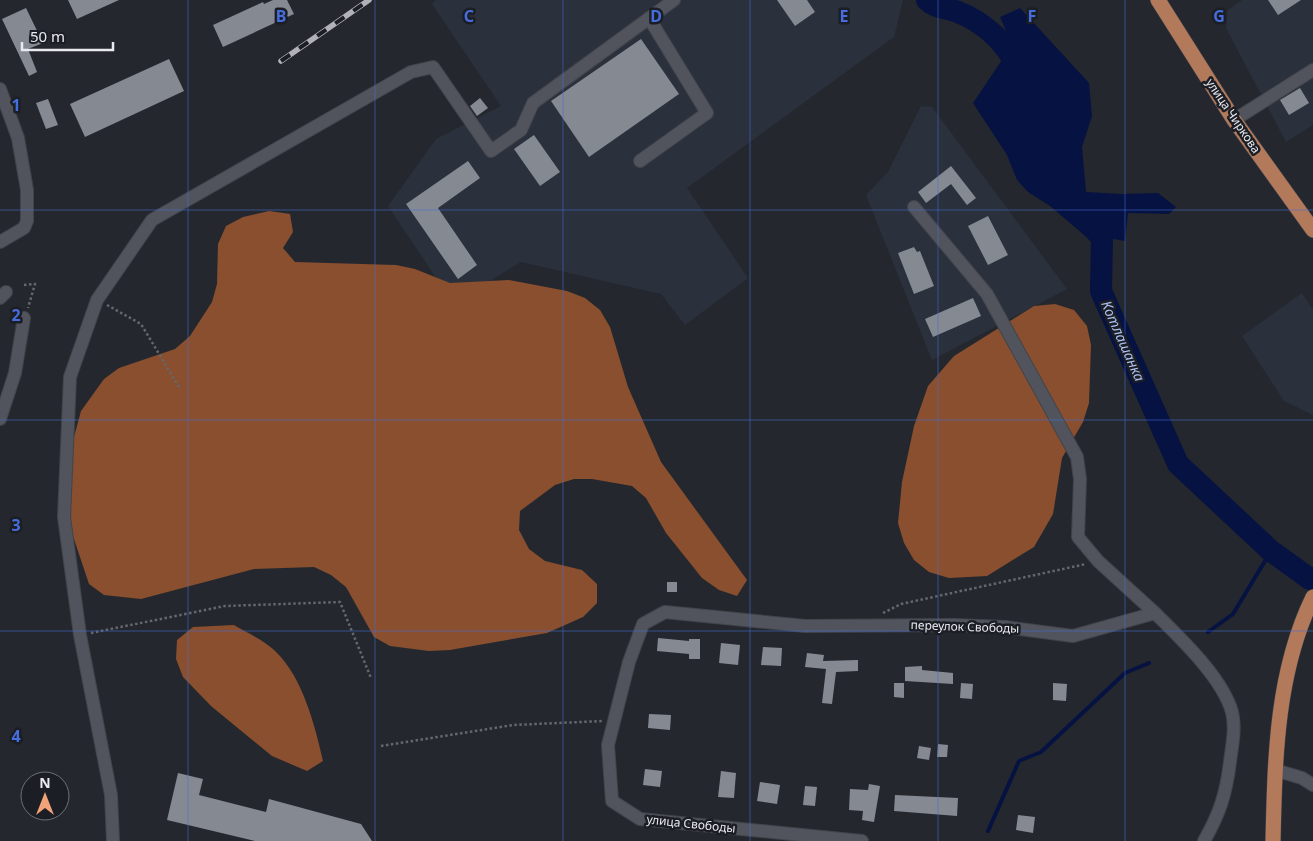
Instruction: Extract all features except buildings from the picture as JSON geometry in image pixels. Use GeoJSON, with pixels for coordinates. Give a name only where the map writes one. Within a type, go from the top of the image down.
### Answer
{"type":"FeatureCollection","features":[{"type":"Feature","properties":{"kind":"main road","name":"улица Чиркова"},"geometry":{"type":"LineString","coordinates":[[1158,0],[1234,120],[1313,230]]}},
{"type":"Feature","properties":{"kind":"main road"},"geometry":{"type":"LineString","coordinates":[[1273,841],[1275,770],[1284,693],[1291,658],[1313,597]]}},
{"type":"Feature","properties":{"kind":"street"},"geometry":{"type":"LineString","coordinates":[[112,841],[111,795],[80,635],[64,517],[70,377],[97,300],[152,220],[411,72],[433,67],[491,151],[520,130],[533,103],[674,0]]}},
{"type":"Feature","properties":{"kind":"street"},"geometry":{"type":"LineString","coordinates":[[640,161],[707,113],[649,18]]}},
{"type":"Feature","properties":{"kind":"street"},"geometry":{"type":"LineString","coordinates":[[1234,120],[1313,70]]}},
{"type":"Feature","properties":{"kind":"street"},"geometry":{"type":"LineString","coordinates":[[0,90],[18,138],[28,190],[27,221],[24,228],[5,240]]}},
{"type":"Feature","properties":{"kind":"street"},"geometry":{"type":"LineString","coordinates":[[914,207],[987,294],[1077,457],[1080,479],[1078,537],[1098,561],[1189,647],[1224,693],[1232,713],[1233,732],[1226,792],[1219,815],[1204,841]]}},
{"type":"Feature","properties":{"kind":"street"},"geometry":{"type":"LineString","coordinates":[[0,419],[15,373],[24,318]]}},
{"type":"Feature","properties":{"kind":"street","name":"переулок Свободы"},"geometry":{"type":"LineString","coordinates":[[614,721],[629,662],[643,624],[665,612],[805,626],[1005,627],[1073,636],[1155,613]]}},
{"type":"Feature","properties":{"kind":"street","name":"улица Свободы"},"geometry":{"type":"LineString","coordinates":[[614,721],[608,745],[612,801],[640,819],[862,841]]}},
{"type":"Feature","properties":{"kind":"street"},"geometry":{"type":"LineString","coordinates":[[1275,770],[1302,778],[1313,785]]}},
{"type":"Feature","properties":{"kind":"path"},"geometry":{"type":"LineString","coordinates":[[24,285],[35,284],[24,318]]}},
{"type":"Feature","properties":{"kind":"path"},"geometry":{"type":"LineString","coordinates":[[97,300],[141,324],[179,388]]}},
{"type":"Feature","properties":{"kind":"path"},"geometry":{"type":"LineString","coordinates":[[860,625],[901,604],[1098,561]]}},
{"type":"Feature","properties":{"kind":"path"},"geometry":{"type":"LineString","coordinates":[[80,635],[225,606],[340,602],[371,678]]}},
{"type":"Feature","properties":{"kind":"path"},"geometry":{"type":"LineString","coordinates":[[381,746],[513,725],[614,721]]}},
{"type":"Feature","properties":{"kind":"shaded area"},"geometry":{"type":"Polygon","coordinates":[[[436,0],[903,0],[894,37],[687,188],[748,278],[685,325],[661,294],[521,262],[453,303],[388,206],[436,139],[501,106],[432,4],[436,0]]]}},
{"type":"Feature","properties":{"kind":"shaded area"},"geometry":{"type":"Polygon","coordinates":[[[1242,0],[1313,0],[1313,125],[1286,142],[1226,28],[1228,10],[1242,0]]]}},
{"type":"Feature","properties":{"kind":"shaded area"},"geometry":{"type":"Polygon","coordinates":[[[1020,8],[1089,83],[1092,116],[1082,147],[1086,192],[1158,193],[1176,207],[1169,214],[1128,213],[1125,241],[1083,234],[1050,206],[1028,192],[1017,180],[1007,155],[973,103],[1012,45],[1000,17],[1020,8]]]}},
{"type":"Feature","properties":{"kind":"shaded area"},"geometry":{"type":"Polygon","coordinates":[[[921,106],[932,107],[1067,289],[932,360],[866,195],[888,172],[921,106]]]}},
{"type":"Feature","properties":{"kind":"shaded area"},"geometry":{"type":"Polygon","coordinates":[[[269,211],[290,214],[293,232],[283,248],[295,262],[396,265],[415,269],[450,283],[509,280],[567,291],[585,298],[600,310],[610,327],[628,387],[661,462],[747,580],[737,596],[719,590],[702,578],[666,533],[646,498],[632,486],[592,479],[574,479],[555,485],[520,511],[519,530],[529,549],[545,561],[582,570],[597,584],[597,603],[583,617],[547,633],[450,650],[429,651],[390,646],[374,637],[346,587],[331,575],[314,567],[254,569],[141,599],[104,595],[89,584],[71,530],[67,490],[70,452],[81,411],[104,379],[119,368],[175,349],[190,336],[212,302],[217,284],[218,244],[226,226],[243,217],[269,211]]]}},
{"type":"Feature","properties":{"kind":"shaded area"},"geometry":{"type":"Polygon","coordinates":[[[1302,293],[1313,310],[1313,415],[1284,401],[1242,336],[1302,293]]]}},
{"type":"Feature","properties":{"kind":"shaded area"},"geometry":{"type":"Polygon","coordinates":[[[1055,304],[1074,310],[1087,326],[1091,345],[1089,403],[1083,422],[1062,458],[1053,514],[1034,547],[987,576],[949,578],[929,572],[914,560],[904,543],[898,523],[902,482],[914,426],[928,386],[954,356],[1034,306],[1055,304]]]}},
{"type":"Feature","properties":{"kind":"shaded area"},"geometry":{"type":"Polygon","coordinates":[[[234,625],[272,648],[294,675],[301,689],[312,718],[323,761],[307,771],[272,756],[211,706],[183,677],[176,659],[177,640],[193,627],[234,625]]]}},
{"type":"Feature","properties":{"kind":"waterway","name":"Котлашанка"},"geometry":{"type":"LineString","coordinates":[[927,0],[930,3],[967,16],[991,32],[1010,54],[1016,69],[1017,82]]}},
{"type":"Feature","properties":{"kind":"waterway","name":"Котлашанка"},"geometry":{"type":"LineString","coordinates":[[1080,216],[1102,237],[1101,291],[1178,464],[1271,551],[1310,579]]}},
{"type":"Feature","properties":{"kind":"waterway"},"geometry":{"type":"LineString","coordinates":[[1208,632],[1233,614],[1271,551]]}},
{"type":"Feature","properties":{"kind":"waterway"},"geometry":{"type":"LineString","coordinates":[[988,831],[1019,761],[1041,752],[1125,673],[1149,663]]}},
{"type":"Feature","properties":{"kind":"railway"},"geometry":{"type":"LineString","coordinates":[[281,61],[369,0]]}}]}
